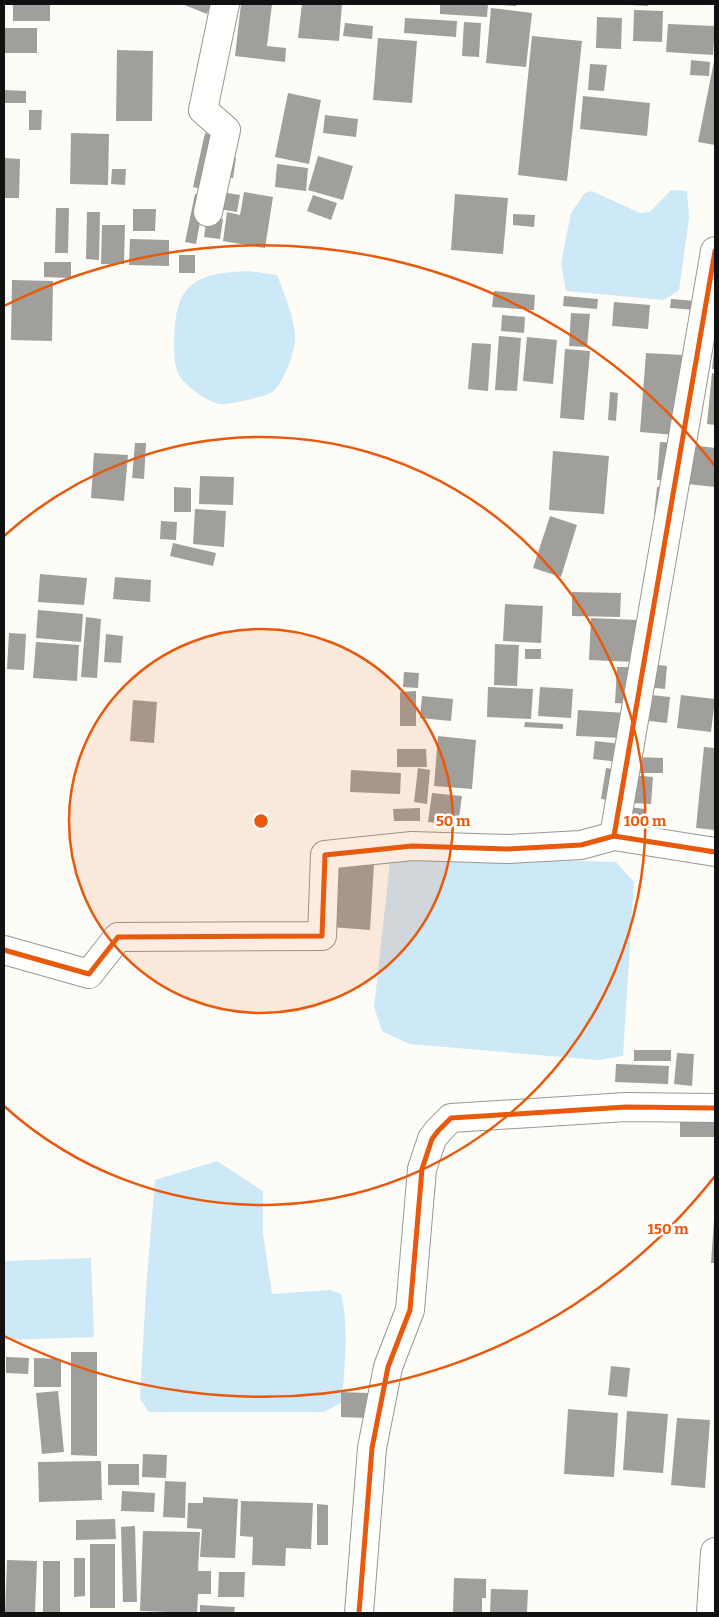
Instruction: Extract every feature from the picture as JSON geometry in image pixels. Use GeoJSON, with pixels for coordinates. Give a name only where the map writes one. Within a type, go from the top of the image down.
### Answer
{"type":"FeatureCollection","features":[{"type":"Feature","properties":{"kind":"street"},"geometry":{"type":"LineString","coordinates":[[208,212],[226,130],[203,110],[225,4]]}},
{"type":"Feature","properties":{"kind":"street"},"geometry":{"type":"LineString","coordinates":[[614,836],[715,250]]}},
{"type":"Feature","properties":{"kind":"street"},"geometry":{"type":"LineString","coordinates":[[4,950],[89,974],[118,938],[322,936],[325,855],[412,846],[507,850],[572,846],[614,836],[715,852]]}},
{"type":"Feature","properties":{"kind":"street"},"geometry":{"type":"LineString","coordinates":[[359,1613],[372,1448],[388,1367],[410,1310],[422,1169],[432,1139],[451,1118],[626,1107],[715,1108]]}},
{"type":"Feature","properties":{"kind":"street"},"geometry":{"type":"LineString","coordinates":[[711,1613],[715,1552]]}},
{"type":"Feature","properties":{"kind":"water"},"geometry":{"type":"Polygon","coordinates":[[[671,190],[687,191],[689,218],[679,290],[664,300],[566,291],[561,263],[571,213],[585,193],[592,191],[640,213],[650,212],[671,190]]]}},
{"type":"Feature","properties":{"kind":"water"},"geometry":{"type":"Polygon","coordinates":[[[248,271],[277,275],[294,324],[295,341],[293,353],[284,376],[272,392],[238,402],[215,403],[202,397],[178,373],[174,353],[176,316],[185,292],[193,284],[212,275],[248,271]]]}},
{"type":"Feature","properties":{"kind":"water"},"geometry":{"type":"Polygon","coordinates":[[[401,856],[616,862],[634,882],[623,1056],[598,1060],[409,1044],[382,1031],[374,1007],[390,863],[401,856]]]}},
{"type":"Feature","properties":{"kind":"water"},"geometry":{"type":"Polygon","coordinates":[[[217,1161],[263,1191],[263,1234],[272,1294],[330,1290],[341,1294],[346,1333],[341,1403],[324,1412],[149,1412],[140,1399],[155,1180],[217,1161]]]}},
{"type":"Feature","properties":{"kind":"water"},"geometry":{"type":"Polygon","coordinates":[[[91,1258],[94,1337],[4,1340],[4,1261],[91,1258]]]}},
{"type":"Feature","properties":{"kind":"building"},"geometry":{"type":"Polygon","coordinates":[[[13,4],[50,4],[50,21],[13,21],[13,4]]]}},
{"type":"Feature","properties":{"kind":"building"},"geometry":{"type":"Polygon","coordinates":[[[182,4],[211,4],[207,14],[182,4]]]}},
{"type":"Feature","properties":{"kind":"building"},"geometry":{"type":"Polygon","coordinates":[[[241,4],[272,4],[267,46],[286,48],[285,62],[235,56],[241,4]]]}},
{"type":"Feature","properties":{"kind":"building"},"geometry":{"type":"Polygon","coordinates":[[[302,4],[342,4],[339,41],[298,38],[302,4]]]}},
{"type":"Feature","properties":{"kind":"building"},"geometry":{"type":"Polygon","coordinates":[[[440,4],[488,4],[487,17],[440,14],[440,4]]]}},
{"type":"Feature","properties":{"kind":"building"},"geometry":{"type":"Polygon","coordinates":[[[502,4],[517,4],[516,6],[502,4]]]}},
{"type":"Feature","properties":{"kind":"building"},"geometry":{"type":"Polygon","coordinates":[[[648,4],[648,6],[630,5],[648,4]]]}},
{"type":"Feature","properties":{"kind":"building"},"geometry":{"type":"Polygon","coordinates":[[[491,8],[532,13],[526,67],[486,63],[491,8]]]}},
{"type":"Feature","properties":{"kind":"building"},"geometry":{"type":"Polygon","coordinates":[[[634,10],[663,11],[662,42],[633,41],[634,10]]]}},
{"type":"Feature","properties":{"kind":"building"},"geometry":{"type":"Polygon","coordinates":[[[597,17],[622,18],[621,49],[596,48],[597,17]]]}},
{"type":"Feature","properties":{"kind":"building"},"geometry":{"type":"Polygon","coordinates":[[[405,18],[457,21],[456,37],[404,33],[405,18]]]}},
{"type":"Feature","properties":{"kind":"building"},"geometry":{"type":"Polygon","coordinates":[[[464,22],[481,23],[479,57],[462,56],[464,22]]]}},
{"type":"Feature","properties":{"kind":"building"},"geometry":{"type":"Polygon","coordinates":[[[345,23],[373,26],[372,39],[343,36],[345,23]]]}},
{"type":"Feature","properties":{"kind":"building"},"geometry":{"type":"Polygon","coordinates":[[[668,24],[715,26],[713,55],[666,52],[668,24]]]}},
{"type":"Feature","properties":{"kind":"building"},"geometry":{"type":"Polygon","coordinates":[[[4,28],[37,28],[37,53],[4,53],[4,28]]]}},
{"type":"Feature","properties":{"kind":"building"},"geometry":{"type":"Polygon","coordinates":[[[532,36],[582,41],[567,181],[518,175],[532,36]]]}},
{"type":"Feature","properties":{"kind":"building"},"geometry":{"type":"Polygon","coordinates":[[[378,38],[417,41],[412,103],[373,100],[378,38]]]}},
{"type":"Feature","properties":{"kind":"building"},"geometry":{"type":"Polygon","coordinates":[[[117,50],[153,51],[152,121],[116,121],[117,50]]]}},
{"type":"Feature","properties":{"kind":"building"},"geometry":{"type":"Polygon","coordinates":[[[691,60],[710,62],[709,76],[690,75],[691,60]]]}},
{"type":"Feature","properties":{"kind":"building"},"geometry":{"type":"Polygon","coordinates":[[[715,61],[715,145],[698,142],[715,61]]]}},
{"type":"Feature","properties":{"kind":"building"},"geometry":{"type":"Polygon","coordinates":[[[590,64],[607,65],[604,91],[588,90],[590,64]]]}},
{"type":"Feature","properties":{"kind":"building"},"geometry":{"type":"Polygon","coordinates":[[[4,90],[26,91],[26,103],[4,103],[4,90]]]}},
{"type":"Feature","properties":{"kind":"building"},"geometry":{"type":"Polygon","coordinates":[[[288,93],[321,100],[309,164],[275,157],[288,93]]]}},
{"type":"Feature","properties":{"kind":"building"},"geometry":{"type":"Polygon","coordinates":[[[583,96],[650,103],[647,136],[580,129],[583,96]]]}},
{"type":"Feature","properties":{"kind":"building"},"geometry":{"type":"Polygon","coordinates":[[[29,110],[42,110],[41,130],[29,130],[29,110]]]}},
{"type":"Feature","properties":{"kind":"building"},"geometry":{"type":"Polygon","coordinates":[[[325,115],[358,119],[356,137],[323,133],[325,115]]]}},
{"type":"Feature","properties":{"kind":"building"},"geometry":{"type":"Polygon","coordinates":[[[71,133],[109,134],[108,185],[70,184],[71,133]]]}},
{"type":"Feature","properties":{"kind":"building"},"geometry":{"type":"Polygon","coordinates":[[[205,133],[221,137],[209,191],[193,187],[205,133]]]}},
{"type":"Feature","properties":{"kind":"building"},"geometry":{"type":"Polygon","coordinates":[[[223,156],[236,158],[233,178],[219,176],[223,156]]]}},
{"type":"Feature","properties":{"kind":"building"},"geometry":{"type":"Polygon","coordinates":[[[318,156],[353,166],[343,200],[308,190],[318,156]]]}},
{"type":"Feature","properties":{"kind":"building"},"geometry":{"type":"Polygon","coordinates":[[[4,158],[20,159],[19,198],[4,198],[4,158]]]}},
{"type":"Feature","properties":{"kind":"building"},"geometry":{"type":"Polygon","coordinates":[[[277,164],[308,168],[306,191],[275,187],[277,164]]]}},
{"type":"Feature","properties":{"kind":"building"},"geometry":{"type":"Polygon","coordinates":[[[112,169],[126,169],[125,185],[111,184],[112,169]]]}},
{"type":"Feature","properties":{"kind":"building"},"geometry":{"type":"Polygon","coordinates":[[[215,191],[240,195],[237,212],[212,208],[215,191]]]}},
{"type":"Feature","properties":{"kind":"building"},"geometry":{"type":"Polygon","coordinates":[[[244,192],[273,197],[265,248],[223,241],[227,212],[240,215],[244,192]]]}},
{"type":"Feature","properties":{"kind":"building"},"geometry":{"type":"Polygon","coordinates":[[[195,194],[205,196],[196,244],[185,242],[195,194]]]}},
{"type":"Feature","properties":{"kind":"building"},"geometry":{"type":"Polygon","coordinates":[[[455,194],[508,198],[503,254],[451,250],[455,194]]]}},
{"type":"Feature","properties":{"kind":"building"},"geometry":{"type":"Polygon","coordinates":[[[313,195],[337,203],[331,220],[307,211],[313,195]]]}},
{"type":"Feature","properties":{"kind":"building"},"geometry":{"type":"Polygon","coordinates":[[[56,208],[69,208],[68,253],[55,253],[56,208]]]}},
{"type":"Feature","properties":{"kind":"building"},"geometry":{"type":"Polygon","coordinates":[[[133,209],[156,209],[155,231],[133,231],[133,209]]]}},
{"type":"Feature","properties":{"kind":"building"},"geometry":{"type":"Polygon","coordinates":[[[87,212],[100,212],[99,260],[86,259],[87,212]]]}},
{"type":"Feature","properties":{"kind":"building"},"geometry":{"type":"Polygon","coordinates":[[[513,214],[535,215],[534,227],[513,225],[513,214]]]}},
{"type":"Feature","properties":{"kind":"building"},"geometry":{"type":"Polygon","coordinates":[[[207,217],[223,219],[220,239],[204,237],[207,217]]]}},
{"type":"Feature","properties":{"kind":"building"},"geometry":{"type":"Polygon","coordinates":[[[102,225],[125,225],[124,264],[101,264],[102,225]]]}},
{"type":"Feature","properties":{"kind":"building"},"geometry":{"type":"Polygon","coordinates":[[[130,239],[169,240],[169,266],[129,265],[130,239]]]}},
{"type":"Feature","properties":{"kind":"building"},"geometry":{"type":"Polygon","coordinates":[[[179,255],[195,255],[195,273],[179,273],[179,255]]]}},
{"type":"Feature","properties":{"kind":"building"},"geometry":{"type":"Polygon","coordinates":[[[44,262],[71,262],[71,278],[44,277],[44,262]]]}},
{"type":"Feature","properties":{"kind":"building"},"geometry":{"type":"Polygon","coordinates":[[[12,280],[53,281],[52,341],[11,340],[12,280]]]}},
{"type":"Feature","properties":{"kind":"building"},"geometry":{"type":"Polygon","coordinates":[[[494,291],[535,295],[534,310],[492,307],[494,291]]]}},
{"type":"Feature","properties":{"kind":"building"},"geometry":{"type":"Polygon","coordinates":[[[564,296],[598,299],[597,309],[563,306],[564,296]]]}},
{"type":"Feature","properties":{"kind":"building"},"geometry":{"type":"Polygon","coordinates":[[[671,299],[696,301],[695,310],[670,308],[671,299]]]}},
{"type":"Feature","properties":{"kind":"building"},"geometry":{"type":"Polygon","coordinates":[[[614,302],[650,305],[648,329],[612,326],[614,302]]]}},
{"type":"Feature","properties":{"kind":"building"},"geometry":{"type":"Polygon","coordinates":[[[571,313],[590,314],[587,347],[569,346],[571,313]]]}},
{"type":"Feature","properties":{"kind":"building"},"geometry":{"type":"Polygon","coordinates":[[[502,315],[525,317],[524,333],[501,331],[502,315]]]}},
{"type":"Feature","properties":{"kind":"building"},"geometry":{"type":"Polygon","coordinates":[[[499,336],[521,338],[517,391],[495,390],[499,336]]]}},
{"type":"Feature","properties":{"kind":"building"},"geometry":{"type":"Polygon","coordinates":[[[527,337],[557,340],[553,384],[523,381],[527,337]]]}},
{"type":"Feature","properties":{"kind":"building"},"geometry":{"type":"Polygon","coordinates":[[[472,343],[491,344],[488,391],[468,389],[472,343]]]}},
{"type":"Feature","properties":{"kind":"building"},"geometry":{"type":"Polygon","coordinates":[[[565,349],[590,351],[584,420],[560,418],[565,349]]]}},
{"type":"Feature","properties":{"kind":"building"},"geometry":{"type":"Polygon","coordinates":[[[714,350],[715,369],[712,369],[714,350]]]}},
{"type":"Feature","properties":{"kind":"building"},"geometry":{"type":"Polygon","coordinates":[[[646,353],[683,355],[676,435],[640,432],[646,353]]]}},
{"type":"Feature","properties":{"kind":"building"},"geometry":{"type":"Polygon","coordinates":[[[712,373],[715,374],[715,425],[707,424],[712,373]]]}},
{"type":"Feature","properties":{"kind":"building"},"geometry":{"type":"Polygon","coordinates":[[[610,392],[618,393],[616,421],[608,420],[610,392]]]}},
{"type":"Feature","properties":{"kind":"building"},"geometry":{"type":"Polygon","coordinates":[[[660,442],[676,443],[672,481],[657,480],[660,442]]]}},
{"type":"Feature","properties":{"kind":"building"},"geometry":{"type":"Polygon","coordinates":[[[135,443],[146,443],[144,479],[132,478],[135,443]]]}},
{"type":"Feature","properties":{"kind":"building"},"geometry":{"type":"Polygon","coordinates":[[[691,445],[715,448],[715,487],[687,484],[691,445]]]}},
{"type":"Feature","properties":{"kind":"building"},"geometry":{"type":"Polygon","coordinates":[[[553,451],[609,456],[604,514],[549,510],[553,451]]]}},
{"type":"Feature","properties":{"kind":"building"},"geometry":{"type":"Polygon","coordinates":[[[94,453],[128,455],[124,501],[91,498],[94,453]]]}},
{"type":"Feature","properties":{"kind":"building"},"geometry":{"type":"Polygon","coordinates":[[[200,476],[234,477],[233,505],[199,504],[200,476]]]}},
{"type":"Feature","properties":{"kind":"building"},"geometry":{"type":"Polygon","coordinates":[[[174,487],[191,488],[191,512],[174,512],[174,487]]]}},
{"type":"Feature","properties":{"kind":"building"},"geometry":{"type":"Polygon","coordinates":[[[657,487],[668,488],[666,516],[654,515],[657,487]]]}},
{"type":"Feature","properties":{"kind":"building"},"geometry":{"type":"Polygon","coordinates":[[[195,509],[226,511],[224,547],[193,544],[195,509]]]}},
{"type":"Feature","properties":{"kind":"building"},"geometry":{"type":"Polygon","coordinates":[[[550,516],[577,525],[561,577],[533,568],[550,516]]]}},
{"type":"Feature","properties":{"kind":"building"},"geometry":{"type":"Polygon","coordinates":[[[161,521],[177,522],[176,540],[160,539],[161,521]]]}},
{"type":"Feature","properties":{"kind":"building"},"geometry":{"type":"Polygon","coordinates":[[[173,543],[216,553],[213,566],[170,556],[173,543]]]}},
{"type":"Feature","properties":{"kind":"building"},"geometry":{"type":"Polygon","coordinates":[[[40,574],[87,578],[84,605],[38,602],[40,574]]]}},
{"type":"Feature","properties":{"kind":"building"},"geometry":{"type":"Polygon","coordinates":[[[115,577],[151,580],[150,602],[113,599],[115,577]]]}},
{"type":"Feature","properties":{"kind":"building"},"geometry":{"type":"Polygon","coordinates":[[[572,592],[621,593],[620,617],[572,616],[572,592]]]}},
{"type":"Feature","properties":{"kind":"building"},"geometry":{"type":"Polygon","coordinates":[[[505,604],[543,606],[541,643],[503,641],[505,604]]]}},
{"type":"Feature","properties":{"kind":"building"},"geometry":{"type":"Polygon","coordinates":[[[38,610],[83,614],[81,642],[36,638],[38,610]]]}},
{"type":"Feature","properties":{"kind":"building"},"geometry":{"type":"Polygon","coordinates":[[[86,617],[101,619],[97,678],[81,677],[86,617]]]}},
{"type":"Feature","properties":{"kind":"building"},"geometry":{"type":"Polygon","coordinates":[[[591,618],[638,620],[636,662],[589,660],[591,618]]]}},
{"type":"Feature","properties":{"kind":"building"},"geometry":{"type":"Polygon","coordinates":[[[9,633],[26,634],[24,670],[7,669],[9,633]]]}},
{"type":"Feature","properties":{"kind":"building"},"geometry":{"type":"Polygon","coordinates":[[[106,634],[123,636],[121,663],[104,662],[106,634]]]}},
{"type":"Feature","properties":{"kind":"building"},"geometry":{"type":"Polygon","coordinates":[[[36,642],[79,645],[77,681],[33,678],[36,642]]]}},
{"type":"Feature","properties":{"kind":"building"},"geometry":{"type":"Polygon","coordinates":[[[495,644],[519,645],[517,686],[494,685],[495,644]]]}},
{"type":"Feature","properties":{"kind":"building"},"geometry":{"type":"Polygon","coordinates":[[[525,649],[541,649],[541,659],[525,659],[525,649]]]}},
{"type":"Feature","properties":{"kind":"building"},"geometry":{"type":"Polygon","coordinates":[[[650,664],[667,666],[665,689],[647,687],[650,664]]]}},
{"type":"Feature","properties":{"kind":"building"},"geometry":{"type":"Polygon","coordinates":[[[617,667],[635,667],[633,704],[615,703],[617,667]]]}},
{"type":"Feature","properties":{"kind":"building"},"geometry":{"type":"Polygon","coordinates":[[[404,672],[419,673],[418,688],[403,687],[404,672]]]}},
{"type":"Feature","properties":{"kind":"building"},"geometry":{"type":"Polygon","coordinates":[[[488,687],[533,689],[531,719],[487,717],[488,687]]]}},
{"type":"Feature","properties":{"kind":"building"},"geometry":{"type":"Polygon","coordinates":[[[540,687],[573,689],[571,718],[538,716],[540,687]]]}},
{"type":"Feature","properties":{"kind":"building"},"geometry":{"type":"Polygon","coordinates":[[[416,691],[416,726],[400,726],[400,692],[416,691]]]}},
{"type":"Feature","properties":{"kind":"building"},"geometry":{"type":"Polygon","coordinates":[[[651,695],[670,697],[667,723],[649,721],[651,695]]]}},
{"type":"Feature","properties":{"kind":"building"},"geometry":{"type":"Polygon","coordinates":[[[681,695],[715,699],[711,732],[677,728],[681,695]]]}},
{"type":"Feature","properties":{"kind":"building"},"geometry":{"type":"Polygon","coordinates":[[[422,696],[453,699],[451,721],[420,718],[422,696]]]}},
{"type":"Feature","properties":{"kind":"building"},"geometry":{"type":"Polygon","coordinates":[[[133,700],[157,702],[154,743],[130,741],[133,700]]]}},
{"type":"Feature","properties":{"kind":"building"},"geometry":{"type":"Polygon","coordinates":[[[578,710],[626,713],[624,738],[576,736],[578,710]]]}},
{"type":"Feature","properties":{"kind":"building"},"geometry":{"type":"Polygon","coordinates":[[[525,722],[563,724],[563,729],[524,727],[525,722]]]}},
{"type":"Feature","properties":{"kind":"building"},"geometry":{"type":"Polygon","coordinates":[[[438,736],[476,740],[472,789],[434,786],[438,736]]]}},
{"type":"Feature","properties":{"kind":"building"},"geometry":{"type":"Polygon","coordinates":[[[595,741],[622,744],[619,762],[593,759],[595,741]]]}},
{"type":"Feature","properties":{"kind":"building"},"geometry":{"type":"Polygon","coordinates":[[[704,747],[715,748],[715,830],[696,828],[704,747]]]}},
{"type":"Feature","properties":{"kind":"building"},"geometry":{"type":"Polygon","coordinates":[[[397,749],[426,749],[427,767],[397,767],[397,749]]]}},
{"type":"Feature","properties":{"kind":"building"},"geometry":{"type":"Polygon","coordinates":[[[635,757],[663,758],[663,773],[635,773],[635,757]]]}},
{"type":"Feature","properties":{"kind":"building"},"geometry":{"type":"Polygon","coordinates":[[[418,768],[430,770],[427,804],[414,802],[418,768]]]}},
{"type":"Feature","properties":{"kind":"building"},"geometry":{"type":"Polygon","coordinates":[[[606,768],[619,770],[614,801],[601,799],[606,768]]]}},
{"type":"Feature","properties":{"kind":"building"},"geometry":{"type":"Polygon","coordinates":[[[351,770],[401,773],[400,794],[350,792],[351,770]]]}},
{"type":"Feature","properties":{"kind":"building"},"geometry":{"type":"Polygon","coordinates":[[[631,775],[653,777],[651,804],[629,803],[631,775]]]}},
{"type":"Feature","properties":{"kind":"building"},"geometry":{"type":"Polygon","coordinates":[[[432,793],[462,796],[458,825],[428,822],[432,793]]]}},
{"type":"Feature","properties":{"kind":"building"},"geometry":{"type":"Polygon","coordinates":[[[630,807],[645,809],[642,829],[627,827],[630,807]]]}},
{"type":"Feature","properties":{"kind":"building"},"geometry":{"type":"Polygon","coordinates":[[[420,808],[420,821],[394,821],[393,809],[420,808]]]}},
{"type":"Feature","properties":{"kind":"building"},"geometry":{"type":"Polygon","coordinates":[[[334,862],[374,864],[370,930],[331,927],[334,862]]]}},
{"type":"Feature","properties":{"kind":"building"},"geometry":{"type":"Polygon","coordinates":[[[634,1050],[671,1050],[671,1061],[634,1061],[634,1050]]]}},
{"type":"Feature","properties":{"kind":"building"},"geometry":{"type":"Polygon","coordinates":[[[677,1053],[694,1054],[692,1086],[674,1084],[677,1053]]]}},
{"type":"Feature","properties":{"kind":"building"},"geometry":{"type":"Polygon","coordinates":[[[616,1064],[669,1066],[668,1084],[615,1082],[616,1064]]]}},
{"type":"Feature","properties":{"kind":"building"},"geometry":{"type":"Polygon","coordinates":[[[680,1120],[715,1120],[715,1137],[680,1137],[680,1120]]]}},
{"type":"Feature","properties":{"kind":"building"},"geometry":{"type":"Polygon","coordinates":[[[714,1220],[715,1263],[711,1263],[714,1220]]]}},
{"type":"Feature","properties":{"kind":"building"},"geometry":{"type":"Polygon","coordinates":[[[71,1352],[97,1352],[97,1456],[71,1455],[71,1352]]]}},
{"type":"Feature","properties":{"kind":"building"},"geometry":{"type":"Polygon","coordinates":[[[6,1357],[29,1358],[28,1374],[6,1373],[6,1357]]]}},
{"type":"Feature","properties":{"kind":"building"},"geometry":{"type":"Polygon","coordinates":[[[34,1358],[61,1359],[61,1387],[34,1387],[34,1358]]]}},
{"type":"Feature","properties":{"kind":"building"},"geometry":{"type":"Polygon","coordinates":[[[611,1366],[630,1368],[627,1397],[608,1395],[611,1366]]]}},
{"type":"Feature","properties":{"kind":"building"},"geometry":{"type":"Polygon","coordinates":[[[58,1391],[64,1452],[42,1454],[36,1393],[58,1391]]]}},
{"type":"Feature","properties":{"kind":"building"},"geometry":{"type":"Polygon","coordinates":[[[341,1392],[368,1393],[367,1418],[341,1417],[341,1392]]]}},
{"type":"Feature","properties":{"kind":"building"},"geometry":{"type":"Polygon","coordinates":[[[568,1409],[618,1413],[614,1477],[564,1474],[568,1409]]]}},
{"type":"Feature","properties":{"kind":"building"},"geometry":{"type":"Polygon","coordinates":[[[627,1411],[668,1414],[663,1473],[623,1470],[627,1411]]]}},
{"type":"Feature","properties":{"kind":"building"},"geometry":{"type":"Polygon","coordinates":[[[677,1418],[710,1420],[705,1488],[671,1485],[677,1418]]]}},
{"type":"Feature","properties":{"kind":"building"},"geometry":{"type":"Polygon","coordinates":[[[143,1454],[167,1455],[166,1478],[142,1477],[143,1454]]]}},
{"type":"Feature","properties":{"kind":"building"},"geometry":{"type":"Polygon","coordinates":[[[101,1461],[102,1500],[39,1502],[38,1462],[101,1461]]]}},
{"type":"Feature","properties":{"kind":"building"},"geometry":{"type":"Polygon","coordinates":[[[108,1464],[139,1464],[139,1485],[108,1485],[108,1464]]]}},
{"type":"Feature","properties":{"kind":"building"},"geometry":{"type":"Polygon","coordinates":[[[165,1481],[186,1482],[185,1518],[163,1517],[165,1481]]]}},
{"type":"Feature","properties":{"kind":"building"},"geometry":{"type":"Polygon","coordinates":[[[122,1491],[155,1493],[154,1512],[121,1511],[122,1491]]]}},
{"type":"Feature","properties":{"kind":"building"},"geometry":{"type":"Polygon","coordinates":[[[203,1497],[238,1499],[235,1558],[200,1557],[202,1529],[187,1528],[188,1503],[203,1503],[203,1497]]]}},
{"type":"Feature","properties":{"kind":"building"},"geometry":{"type":"Polygon","coordinates":[[[241,1501],[313,1503],[311,1549],[286,1548],[285,1566],[252,1565],[253,1537],[240,1536],[241,1501]]]}},
{"type":"Feature","properties":{"kind":"building"},"geometry":{"type":"Polygon","coordinates":[[[317,1504],[328,1505],[328,1545],[317,1545],[317,1504]]]}},
{"type":"Feature","properties":{"kind":"building"},"geometry":{"type":"Polygon","coordinates":[[[115,1519],[116,1539],[76,1540],[76,1520],[115,1519]]]}},
{"type":"Feature","properties":{"kind":"building"},"geometry":{"type":"Polygon","coordinates":[[[135,1526],[137,1602],[123,1602],[121,1527],[135,1526]]]}},
{"type":"Feature","properties":{"kind":"building"},"geometry":{"type":"Polygon","coordinates":[[[143,1531],[200,1532],[198,1571],[211,1571],[211,1594],[198,1594],[197,1613],[140,1611],[143,1531]]]}},
{"type":"Feature","properties":{"kind":"building"},"geometry":{"type":"Polygon","coordinates":[[[90,1544],[115,1544],[115,1608],[90,1608],[90,1544]]]}},
{"type":"Feature","properties":{"kind":"building"},"geometry":{"type":"Polygon","coordinates":[[[74,1558],[85,1558],[85,1596],[74,1597],[74,1558]]]}},
{"type":"Feature","properties":{"kind":"building"},"geometry":{"type":"Polygon","coordinates":[[[7,1560],[37,1561],[35,1613],[5,1613],[7,1560]]]}},
{"type":"Feature","properties":{"kind":"building"},"geometry":{"type":"Polygon","coordinates":[[[43,1561],[60,1561],[60,1613],[43,1613],[43,1561]]]}},
{"type":"Feature","properties":{"kind":"building"},"geometry":{"type":"Polygon","coordinates":[[[219,1572],[245,1572],[244,1597],[218,1597],[219,1572]]]}},
{"type":"Feature","properties":{"kind":"building"},"geometry":{"type":"Polygon","coordinates":[[[454,1578],[486,1579],[486,1598],[482,1598],[482,1613],[453,1613],[454,1578]]]}},
{"type":"Feature","properties":{"kind":"building"},"geometry":{"type":"Polygon","coordinates":[[[491,1589],[528,1590],[527,1613],[490,1613],[491,1589]]]}},
{"type":"Feature","properties":{"kind":"building"},"geometry":{"type":"Polygon","coordinates":[[[200,1605],[235,1607],[234,1613],[200,1613],[200,1605]]]}},
{"type":"Feature","properties":{"kind":"cycle path"},"geometry":{"type":"LineString","coordinates":[[715,251],[614,836],[715,852]]}},
{"type":"Feature","properties":{"kind":"cycle path"},"geometry":{"type":"LineString","coordinates":[[4,950],[89,974],[118,937],[322,936],[325,855],[412,846],[507,849],[581,845],[614,836]]}},
{"type":"Feature","properties":{"kind":"cycle path"},"geometry":{"type":"LineString","coordinates":[[359,1613],[372,1448],[388,1367],[410,1310],[422,1169],[432,1139],[451,1118],[626,1107],[715,1108]]}}]}
